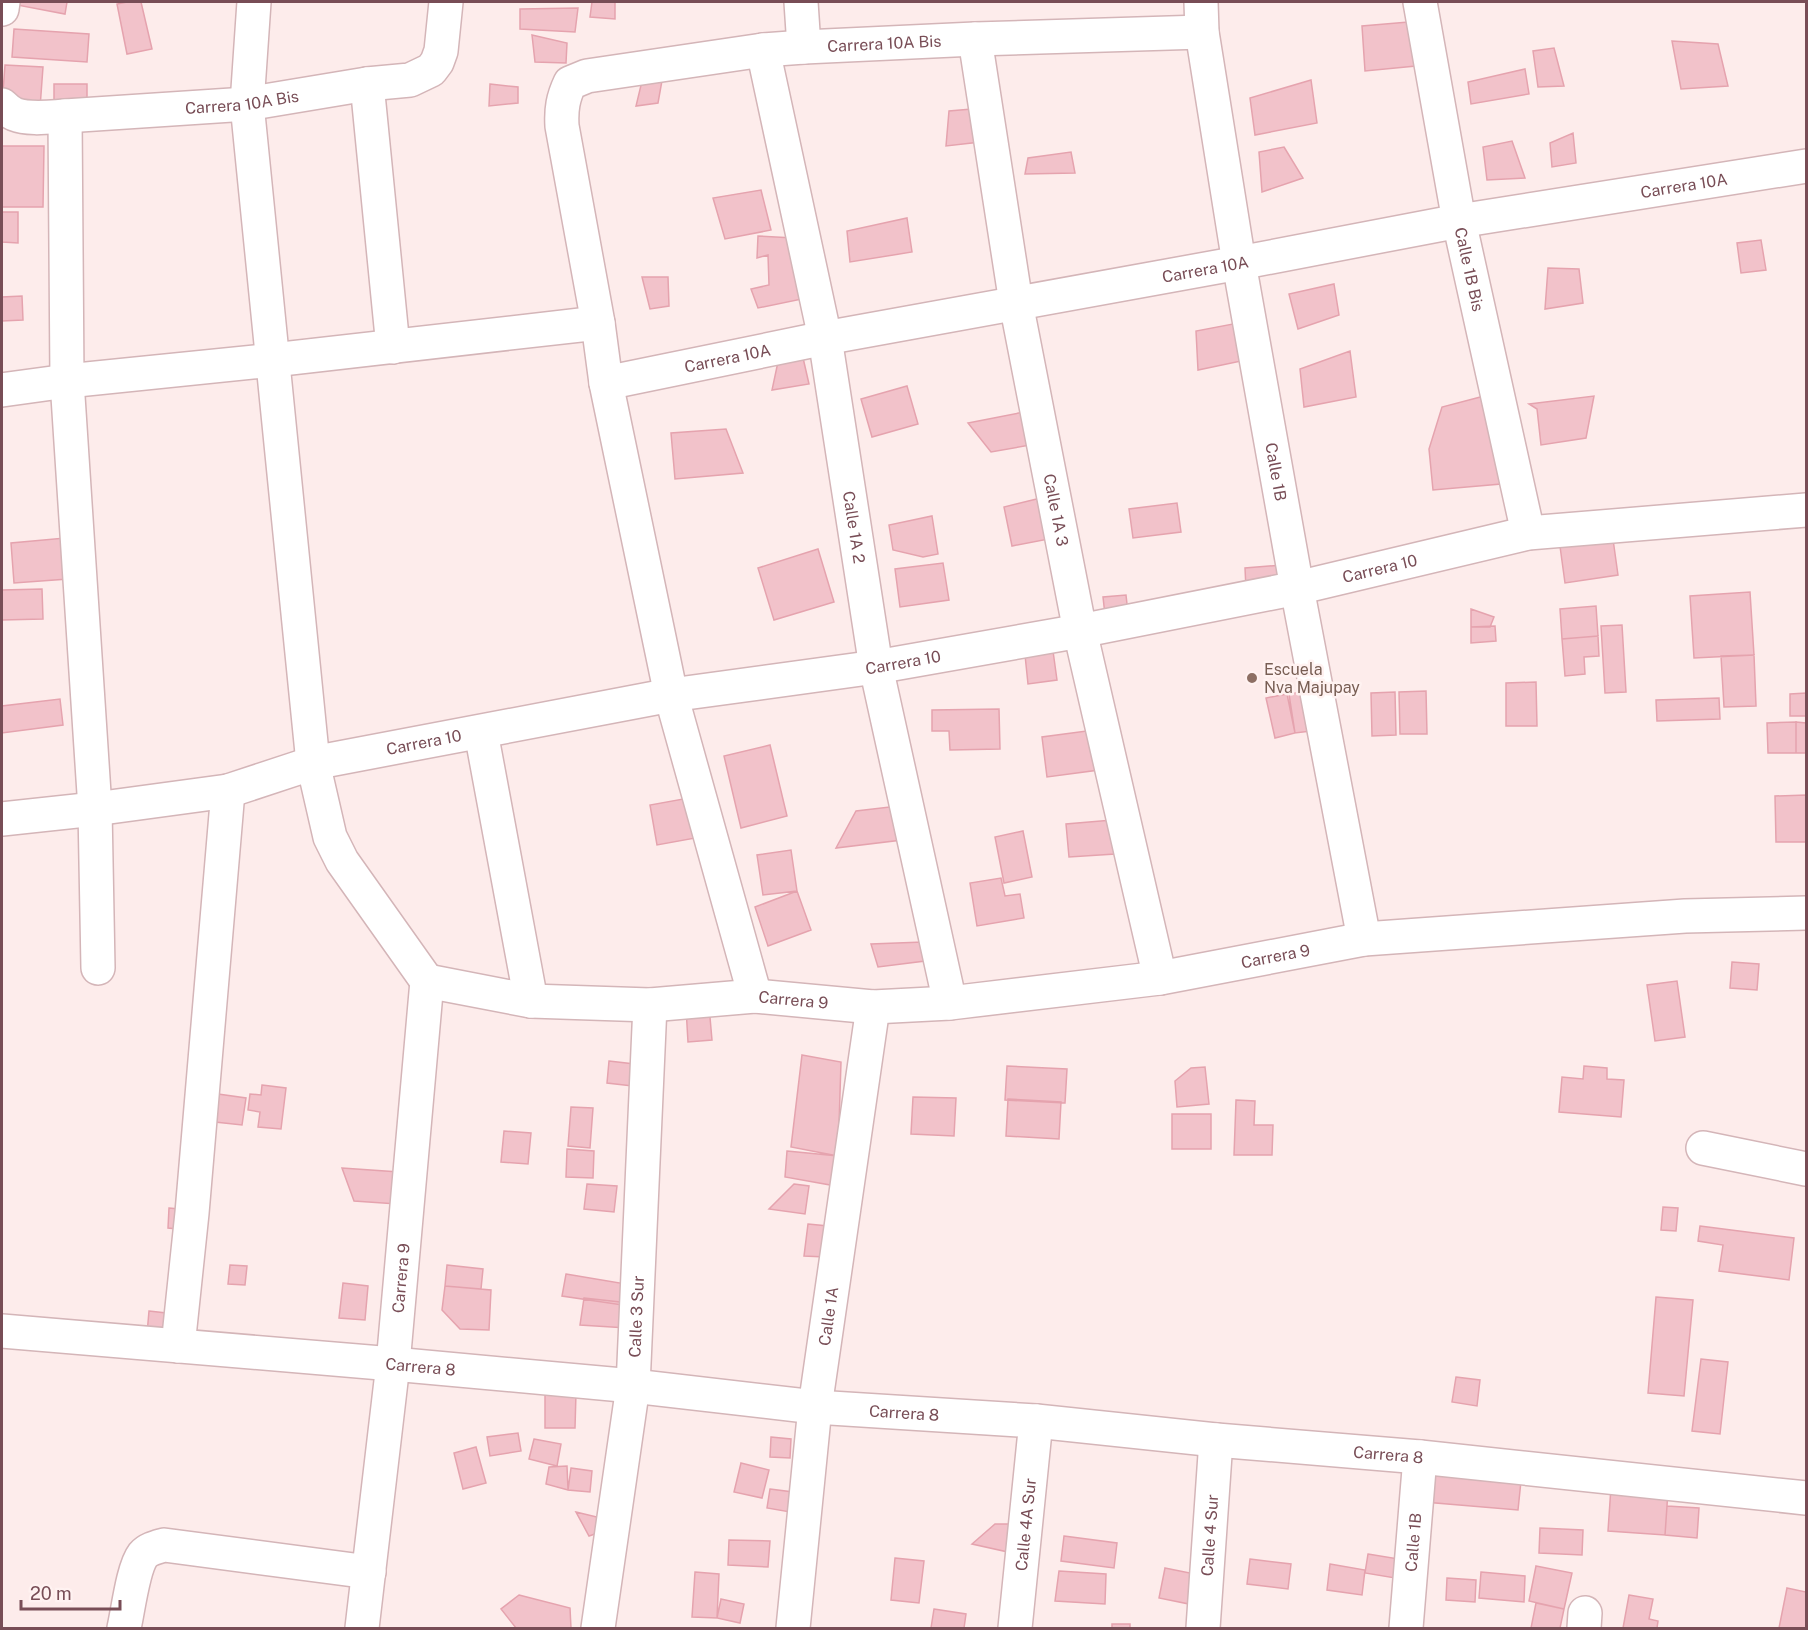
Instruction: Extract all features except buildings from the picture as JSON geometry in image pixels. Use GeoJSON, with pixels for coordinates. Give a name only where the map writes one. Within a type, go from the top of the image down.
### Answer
{"type":"FeatureCollection","features":[{"type":"Feature","properties":{"kind":"street"},"geometry":{"type":"LineString","coordinates":[[2,9],[3,2]]}},
{"type":"Feature","properties":{"kind":"street"},"geometry":{"type":"LineString","coordinates":[[254,2],[247,104],[313,763],[330,837],[342,861],[427,981]]}},
{"type":"Feature","properties":{"kind":"street"},"geometry":{"type":"LineString","coordinates":[[801,2],[804,47]]}},
{"type":"Feature","properties":{"kind":"street","name":"Calle 1B Bis"},"geometry":{"type":"LineString","coordinates":[[1420,2],[1459,221],[1528,533]]}},
{"type":"Feature","properties":{"kind":"street","name":"Carrera 10A Bis"},"geometry":{"type":"LineString","coordinates":[[2,105],[14,114],[65,116],[247,104],[368,84],[410,80],[431,70],[437,62],[441,51],[445,11]]}},
{"type":"Feature","properties":{"kind":"street","name":"Carrera 10A Bis"},"geometry":{"type":"LineString","coordinates":[[598,323],[561,126],[561,110],[570,83],[587,76],[763,50],[975,39],[1202,17]]}},
{"type":"Feature","properties":{"kind":"street","name":"Calle 1B"},"geometry":{"type":"LineString","coordinates":[[1202,17],[1239,263],[1297,588],[1364,939]]}},
{"type":"Feature","properties":{"kind":"street","name":"Calle 1A 3"},"geometry":{"type":"LineString","coordinates":[[975,39],[1016,303],[1080,631],[1160,978]]}},
{"type":"Feature","properties":{"kind":"street","name":"Calle 1A 2"},"geometry":{"type":"LineString","coordinates":[[763,50],[825,338],[876,667],[950,1003]]}},
{"type":"Feature","properties":{"kind":"street"},"geometry":{"type":"LineString","coordinates":[[368,84],[393,347]]}},
{"type":"Feature","properties":{"kind":"street"},"geometry":{"type":"LineString","coordinates":[[65,116],[67,381],[95,809],[98,968]]}},
{"type":"Feature","properties":{"kind":"street","name":"Carrera 10A"},"geometry":{"type":"LineString","coordinates":[[606,383],[825,338],[1459,221],[1806,166]]}},
{"type":"Feature","properties":{"kind":"street"},"geometry":{"type":"LineString","coordinates":[[2,390],[598,323],[606,383],[671,695],[755,996]]}},
{"type":"Feature","properties":{"kind":"street","name":"Carrera 10"},"geometry":{"type":"LineString","coordinates":[[2,819],[95,809],[228,790],[313,763],[671,695],[876,667],[1080,631],[1297,588],[1528,533],[1806,510]]}},
{"type":"Feature","properties":{"kind":"street"},"geometry":{"type":"LineString","coordinates":[[481,732],[531,1001]]}},
{"type":"Feature","properties":{"kind":"street"},"geometry":{"type":"LineString","coordinates":[[178,1346],[193,1201],[228,790]]}},
{"type":"Feature","properties":{"kind":"street","name":"Carrera 9"},"geometry":{"type":"LineString","coordinates":[[362,1629],[393,1364],[427,981],[531,1001],[650,1005],[755,996],[873,1007],[950,1003],[1160,978],[1364,939],[1685,916],[1806,913]]}},
{"type":"Feature","properties":{"kind":"street","name":"Calle 3 Sur"},"geometry":{"type":"LineString","coordinates":[[598,1629],[633,1386],[650,1005]]}},
{"type":"Feature","properties":{"kind":"street","name":"Calle 1A"},"geometry":{"type":"LineString","coordinates":[[793,1629],[815,1407],[873,1007]]}},
{"type":"Feature","properties":{"kind":"street"},"geometry":{"type":"LineString","coordinates":[[1703,1148],[1806,1169]]}},
{"type":"Feature","properties":{"kind":"street","name":"Carrera 8"},"geometry":{"type":"LineString","coordinates":[[2,1331],[633,1386],[815,1407],[1036,1421],[1216,1440],[1420,1457],[1806,1498]]}},
{"type":"Feature","properties":{"kind":"street","name":"Calle 4A Sur"},"geometry":{"type":"LineString","coordinates":[[1016,1629],[1036,1421]]}},
{"type":"Feature","properties":{"kind":"street","name":"Calle 4 Sur"},"geometry":{"type":"LineString","coordinates":[[1203,1629],[1216,1440]]}},
{"type":"Feature","properties":{"kind":"street","name":"Calle 1B"},"geometry":{"type":"LineString","coordinates":[[1406,1629],[1420,1457]]}},
{"type":"Feature","properties":{"kind":"street"},"geometry":{"type":"LineString","coordinates":[[124,1629],[134,1577],[142,1556],[152,1548],[164,1545],[369,1572]]}},
{"type":"Feature","properties":{"kind":"place","name":"Escuela Nva Majupay"},"geometry":{"type":"Point","coordinates":[1252,678]}}]}
